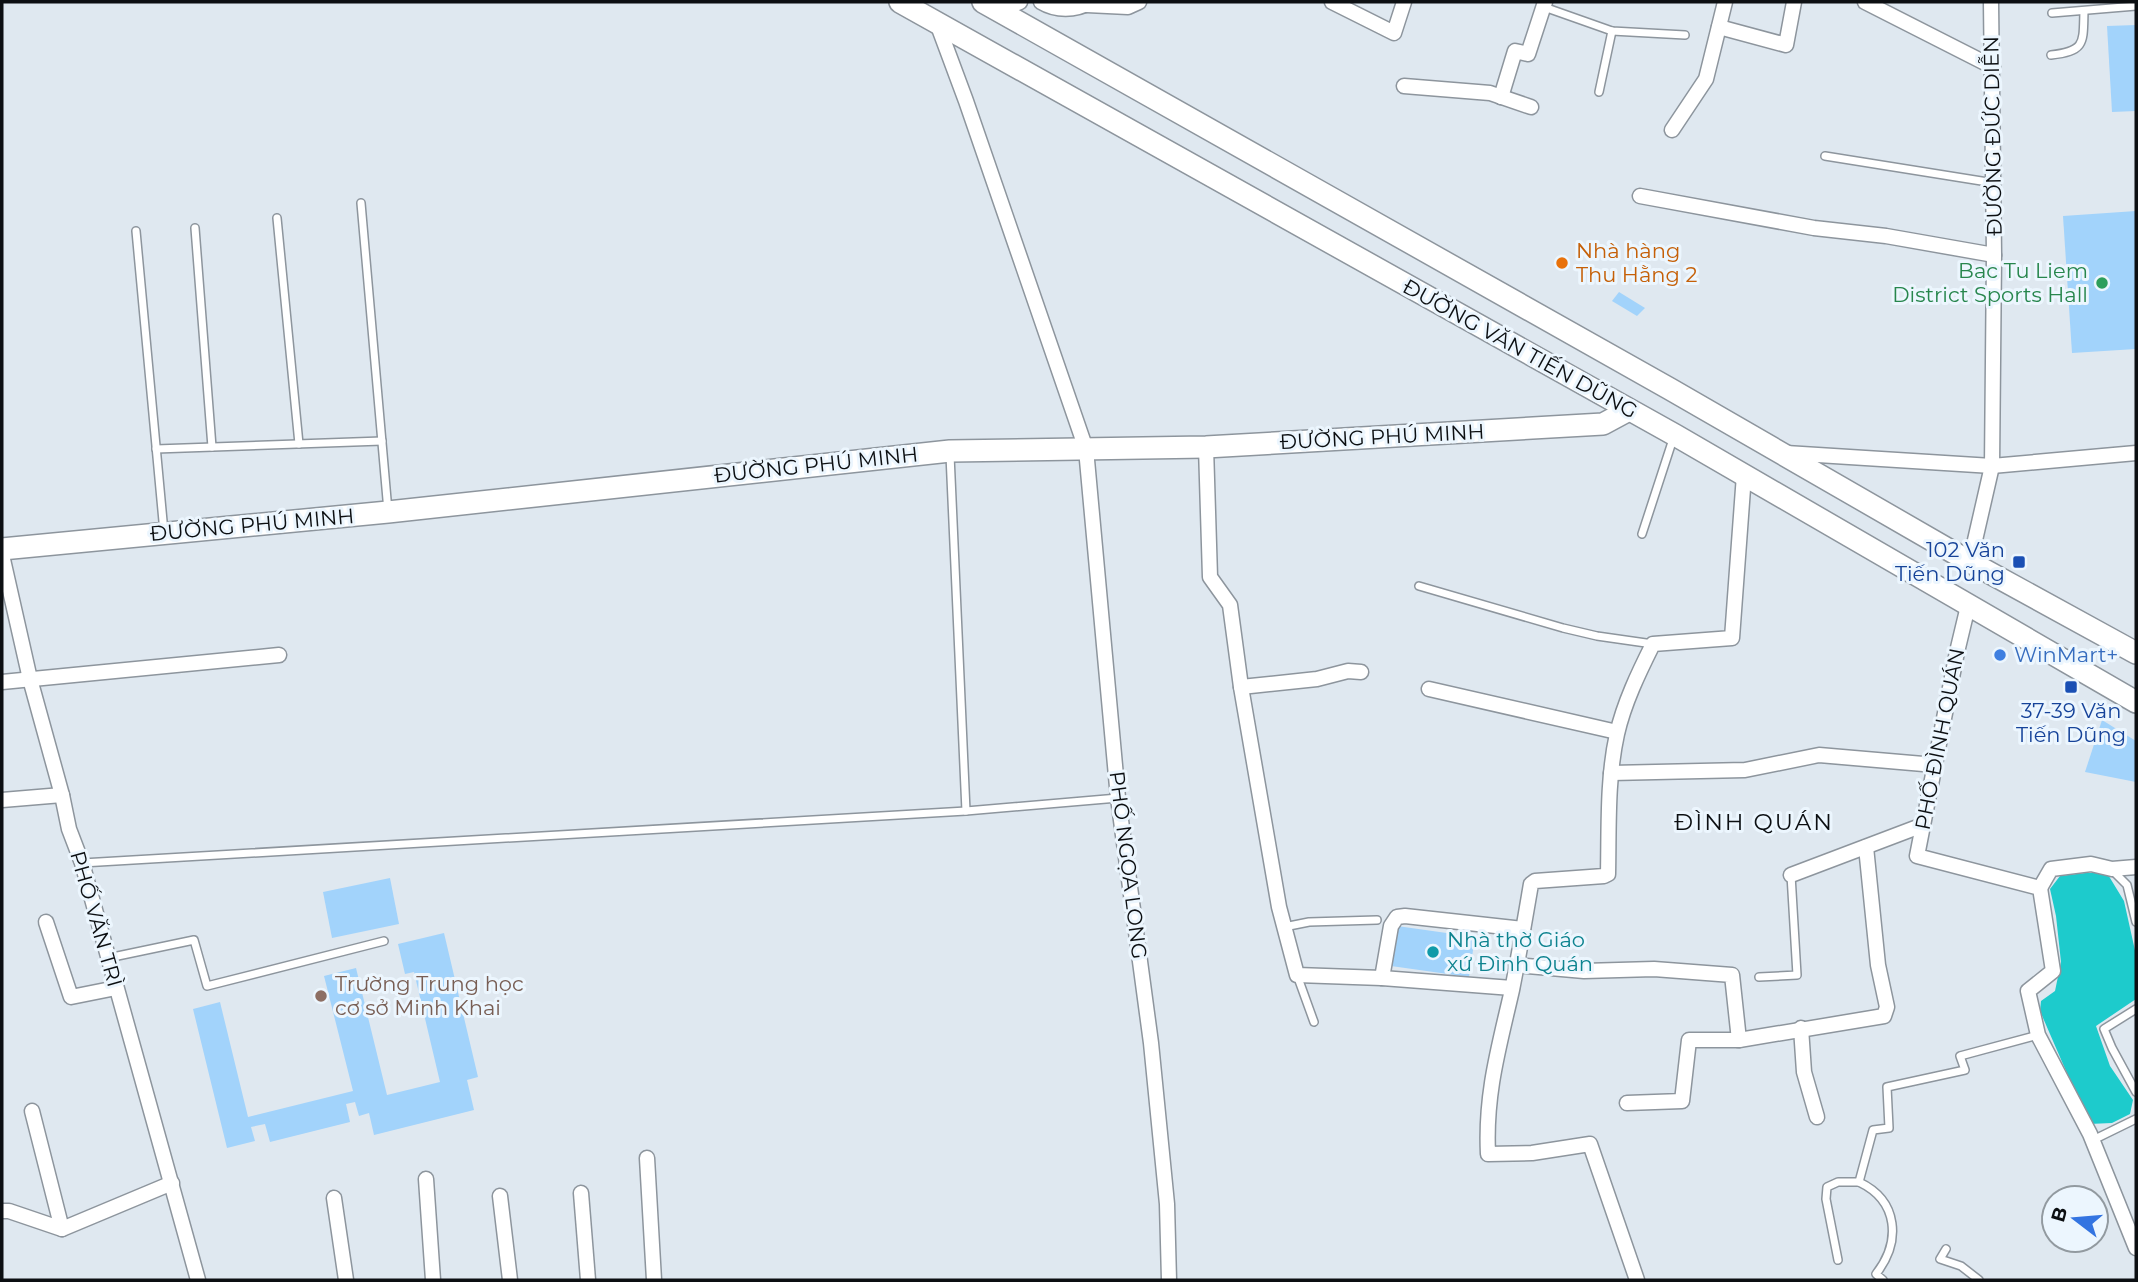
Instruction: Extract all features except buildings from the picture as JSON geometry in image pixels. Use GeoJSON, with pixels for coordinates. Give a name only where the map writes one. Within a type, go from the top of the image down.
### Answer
{"type":"FeatureCollection","features":[{"type":"Feature","properties":{"kind":"main road","name":"ĐƯỜNG VĂN TIẾN DŨNG"},"geometry":{"type":"LineString","coordinates":[[900,2],[1675,435],[2136,702]]}},
{"type":"Feature","properties":{"kind":"main road","name":"ĐƯỜNG VĂN TIẾN DŨNG"},"geometry":{"type":"LineString","coordinates":[[991,6],[1670,388],[1970,562],[2136,653]]}},
{"type":"Feature","properties":{"kind":"main road","name":"ĐƯỜNG PHÚ MINH"},"geometry":{"type":"LineString","coordinates":[[2,549],[388,512],[950,451],[1206,447],[1603,424],[1629,410]]}},
{"type":"Feature","properties":{"kind":"street"},"geometry":{"type":"LineString","coordinates":[[991,6],[1020,2]]}},
{"type":"Feature","properties":{"kind":"street"},"geometry":{"type":"LineString","coordinates":[[1041,2],[1048,6],[1068,9],[1089,3],[1128,7],[1139,2]]}},
{"type":"Feature","properties":{"kind":"street"},"geometry":{"type":"LineString","coordinates":[[1332,2],[1394,33],[1404,2]]}},
{"type":"Feature","properties":{"kind":"street"},"geometry":{"type":"LineString","coordinates":[[1672,130],[1706,79],[1725,2]]}},
{"type":"Feature","properties":{"kind":"street"},"geometry":{"type":"LineString","coordinates":[[1719,27],[1786,45],[1794,2]]}},
{"type":"Feature","properties":{"kind":"street"},"geometry":{"type":"LineString","coordinates":[[1865,2],[1993,67]]}},
{"type":"Feature","properties":{"kind":"street","name":"ĐƯỜNG ĐỨC DIỄN"},"geometry":{"type":"LineString","coordinates":[[1970,562],[1992,466],[1994,183],[1991,2]]}},
{"type":"Feature","properties":{"kind":"street"},"geometry":{"type":"LineString","coordinates":[[1501,97],[1515,51],[1528,54],[1544,4]]}},
{"type":"Feature","properties":{"kind":"street","name":"PHỐ NGỌA LONG"},"geometry":{"type":"LineString","coordinates":[[937,23],[1086,449],[1118,798],[1152,1043],[1167,1204],[1169,1280]]}},
{"type":"Feature","properties":{"kind":"street"},"geometry":{"type":"LineString","coordinates":[[1404,86],[1490,93],[1531,107]]}},
{"type":"Feature","properties":{"kind":"street"},"geometry":{"type":"LineString","coordinates":[[1640,196],[1814,228],[1886,236],[1994,255]]}},
{"type":"Feature","properties":{"kind":"street"},"geometry":{"type":"LineString","coordinates":[[1206,447],[1210,577],[1230,605],[1241,687],[1283,928],[1297,975],[1382,978],[1512,988]]}},
{"type":"Feature","properties":{"kind":"street"},"geometry":{"type":"LineString","coordinates":[[1781,453],[1992,466],[2136,453]]}},
{"type":"Feature","properties":{"kind":"street"},"geometry":{"type":"LineString","coordinates":[[1637,1280],[1590,1144],[1553,1151],[1488,1154],[1486,1128],[1490,1086],[1531,884],[1535,881],[1608,874],[1611,773],[1617,732],[1636,680],[1653,644],[1732,638],[1744,475]]}},
{"type":"Feature","properties":{"kind":"street","name":"PHỐ VĂN TRÌ"},"geometry":{"type":"LineString","coordinates":[[2,555],[30,679],[69,829],[82,863],[198,1280]]}},
{"type":"Feature","properties":{"kind":"street","name":"PHỐ ĐÌNH QUÁN"},"geometry":{"type":"LineString","coordinates":[[1968,606],[1956,652],[1917,856],[2040,888]]}},
{"type":"Feature","properties":{"kind":"street"},"geometry":{"type":"LineString","coordinates":[[2,682],[279,654]]}},
{"type":"Feature","properties":{"kind":"street"},"geometry":{"type":"LineString","coordinates":[[1241,687],[1317,678],[1348,671],[1361,672]]}},
{"type":"Feature","properties":{"kind":"street"},"geometry":{"type":"LineString","coordinates":[[1429,689],[1617,732]]}},
{"type":"Feature","properties":{"kind":"street"},"geometry":{"type":"LineString","coordinates":[[1611,773],[1745,770],[1819,755],[1935,765]]}},
{"type":"Feature","properties":{"kind":"street"},"geometry":{"type":"LineString","coordinates":[[2,800],[62,794]]}},
{"type":"Feature","properties":{"kind":"street"},"geometry":{"type":"LineString","coordinates":[[1790,875],[1923,825]]}},
{"type":"Feature","properties":{"kind":"street"},"geometry":{"type":"LineString","coordinates":[[1627,1103],[1682,1101],[1689,1040],[1739,1040],[1884,1016],[1887,1007],[1878,965],[1866,847]]}},
{"type":"Feature","properties":{"kind":"street"},"geometry":{"type":"LineString","coordinates":[[2136,867],[2112,869],[2091,864],[2051,869],[2040,888],[2053,971],[2028,991],[2038,1035],[2093,1140],[2136,1248]]}},
{"type":"Feature","properties":{"kind":"street"},"geometry":{"type":"LineString","coordinates":[[1382,978],[1391,926],[1397,917],[1523,929]]}},
{"type":"Feature","properties":{"kind":"street"},"geometry":{"type":"LineString","coordinates":[[46,922],[71,997],[116,988]]}},
{"type":"Feature","properties":{"kind":"street"},"geometry":{"type":"LineString","coordinates":[[1516,965],[1584,971],[1654,969],[1732,975],[1739,1040]]}},
{"type":"Feature","properties":{"kind":"street"},"geometry":{"type":"LineString","coordinates":[[1801,1028],[1804,1072],[1817,1117]]}},
{"type":"Feature","properties":{"kind":"street"},"geometry":{"type":"LineString","coordinates":[[32,1111],[62,1229]]}},
{"type":"Feature","properties":{"kind":"street"},"geometry":{"type":"LineString","coordinates":[[647,1158],[654,1280]]}},
{"type":"Feature","properties":{"kind":"street"},"geometry":{"type":"LineString","coordinates":[[426,1179],[433,1280]]}},
{"type":"Feature","properties":{"kind":"street"},"geometry":{"type":"LineString","coordinates":[[2,1211],[62,1229],[172,1184]]}},
{"type":"Feature","properties":{"kind":"street"},"geometry":{"type":"LineString","coordinates":[[581,1193],[589,1280]]}},
{"type":"Feature","properties":{"kind":"street"},"geometry":{"type":"LineString","coordinates":[[500,1196],[510,1280]]}},
{"type":"Feature","properties":{"kind":"street"},"geometry":{"type":"LineString","coordinates":[[334,1198],[346,1280]]}},
{"type":"Feature","properties":{"kind":"lane"},"geometry":{"type":"LineString","coordinates":[[1544,4],[1612,31],[1685,35]]}},
{"type":"Feature","properties":{"kind":"lane"},"geometry":{"type":"LineString","coordinates":[[2052,13],[2136,6]]}},
{"type":"Feature","properties":{"kind":"lane"},"geometry":{"type":"LineString","coordinates":[[2051,55],[2070,53],[2078,49],[2082,39],[2084,11]]}},
{"type":"Feature","properties":{"kind":"lane"},"geometry":{"type":"LineString","coordinates":[[1599,92],[1612,31]]}},
{"type":"Feature","properties":{"kind":"lane"},"geometry":{"type":"LineString","coordinates":[[1825,156],[1994,183]]}},
{"type":"Feature","properties":{"kind":"lane"},"geometry":{"type":"LineString","coordinates":[[361,203],[388,512]]}},
{"type":"Feature","properties":{"kind":"lane"},"geometry":{"type":"LineString","coordinates":[[277,218],[299,444]]}},
{"type":"Feature","properties":{"kind":"lane"},"geometry":{"type":"LineString","coordinates":[[195,228],[212,446]]}},
{"type":"Feature","properties":{"kind":"lane"},"geometry":{"type":"LineString","coordinates":[[136,232],[164,533]]}},
{"type":"Feature","properties":{"kind":"lane"},"geometry":{"type":"LineString","coordinates":[[1642,534],[1675,435]]}},
{"type":"Feature","properties":{"kind":"lane"},"geometry":{"type":"LineString","coordinates":[[156,449],[382,441]]}},
{"type":"Feature","properties":{"kind":"lane"},"geometry":{"type":"LineString","coordinates":[[950,451],[966,811]]}},
{"type":"Feature","properties":{"kind":"lane"},"geometry":{"type":"LineString","coordinates":[[1419,586],[1563,628],[1653,644]]}},
{"type":"Feature","properties":{"kind":"lane"},"geometry":{"type":"LineString","coordinates":[[82,863],[966,811],[1118,798]]}},
{"type":"Feature","properties":{"kind":"lane"},"geometry":{"type":"LineString","coordinates":[[2112,869],[2127,885],[2136,922]]}},
{"type":"Feature","properties":{"kind":"lane"},"geometry":{"type":"LineString","coordinates":[[1759,976],[1797,975],[1790,875]]}},
{"type":"Feature","properties":{"kind":"lane"},"geometry":{"type":"LineString","coordinates":[[1283,928],[1309,922],[1377,920]]}},
{"type":"Feature","properties":{"kind":"lane"},"geometry":{"type":"LineString","coordinates":[[107,958],[194,940],[206,986],[384,941]]}},
{"type":"Feature","properties":{"kind":"lane"},"geometry":{"type":"LineString","coordinates":[[1297,975],[1314,1022]]}},
{"type":"Feature","properties":{"kind":"lane"},"geometry":{"type":"LineString","coordinates":[[2136,1009],[2104,1029],[2136,1092]]}},
{"type":"Feature","properties":{"kind":"lane"},"geometry":{"type":"LineString","coordinates":[[1859,1182],[1873,1130],[1889,1128],[1887,1087],[1965,1070],[1960,1056],[2038,1035]]}},
{"type":"Feature","properties":{"kind":"lane"},"geometry":{"type":"LineString","coordinates":[[2093,1140],[2136,1119]]}},
{"type":"Feature","properties":{"kind":"lane"},"geometry":{"type":"LineString","coordinates":[[1838,1260],[1826,1199],[1827,1188],[1838,1182],[1859,1182],[1869,1187],[1885,1203],[1892,1229],[1892,1247],[1886,1262],[1876,1275],[1883,1280]]}},
{"type":"Feature","properties":{"kind":"lane"},"geometry":{"type":"LineString","coordinates":[[1947,1249],[1940,1259],[1961,1266],[1979,1280]]}},
{"type":"Feature","properties":{"kind":"water"},"geometry":{"type":"Polygon","coordinates":[[[2107,873],[2124,901],[2136,955],[2136,999],[2096,1026],[2110,1066],[2133,1100],[2130,1114],[2112,1123],[2089,1124],[2040,1011],[2041,1001],[2055,991],[2061,962],[2050,889],[2060,876],[2107,873]]]}},
{"type":"Feature","properties":{"kind":"place","name":"Nhà hàng Thu Hằng 2"},"geometry":{"type":"Point","coordinates":[1562,263]}},
{"type":"Feature","properties":{"kind":"place","name":"Bac Tu Liem District Sports Hall"},"geometry":{"type":"Point","coordinates":[2102,283]}},
{"type":"Feature","properties":{"kind":"place","name":"102 Văn Tiến Dũng"},"geometry":{"type":"Point","coordinates":[2019,562]}},
{"type":"Feature","properties":{"kind":"place","name":"WinMart+"},"geometry":{"type":"Point","coordinates":[2000,655]}},
{"type":"Feature","properties":{"kind":"place","name":"37-39 Văn Tiến Dũng"},"geometry":{"type":"Point","coordinates":[2071,687]}},
{"type":"Feature","properties":{"kind":"place","name":"Nhà thờ Giáo xứ Đình Quán"},"geometry":{"type":"Point","coordinates":[1433,952]}},
{"type":"Feature","properties":{"kind":"place","name":"Trường Trung học cơ sở Minh Khai"},"geometry":{"type":"Point","coordinates":[321,996]}},
{"type":"Feature","properties":{"kind":"district","name":"ĐÌNH QUÁN"},"geometry":{"type":"Point","coordinates":[1754,822]}}]}
